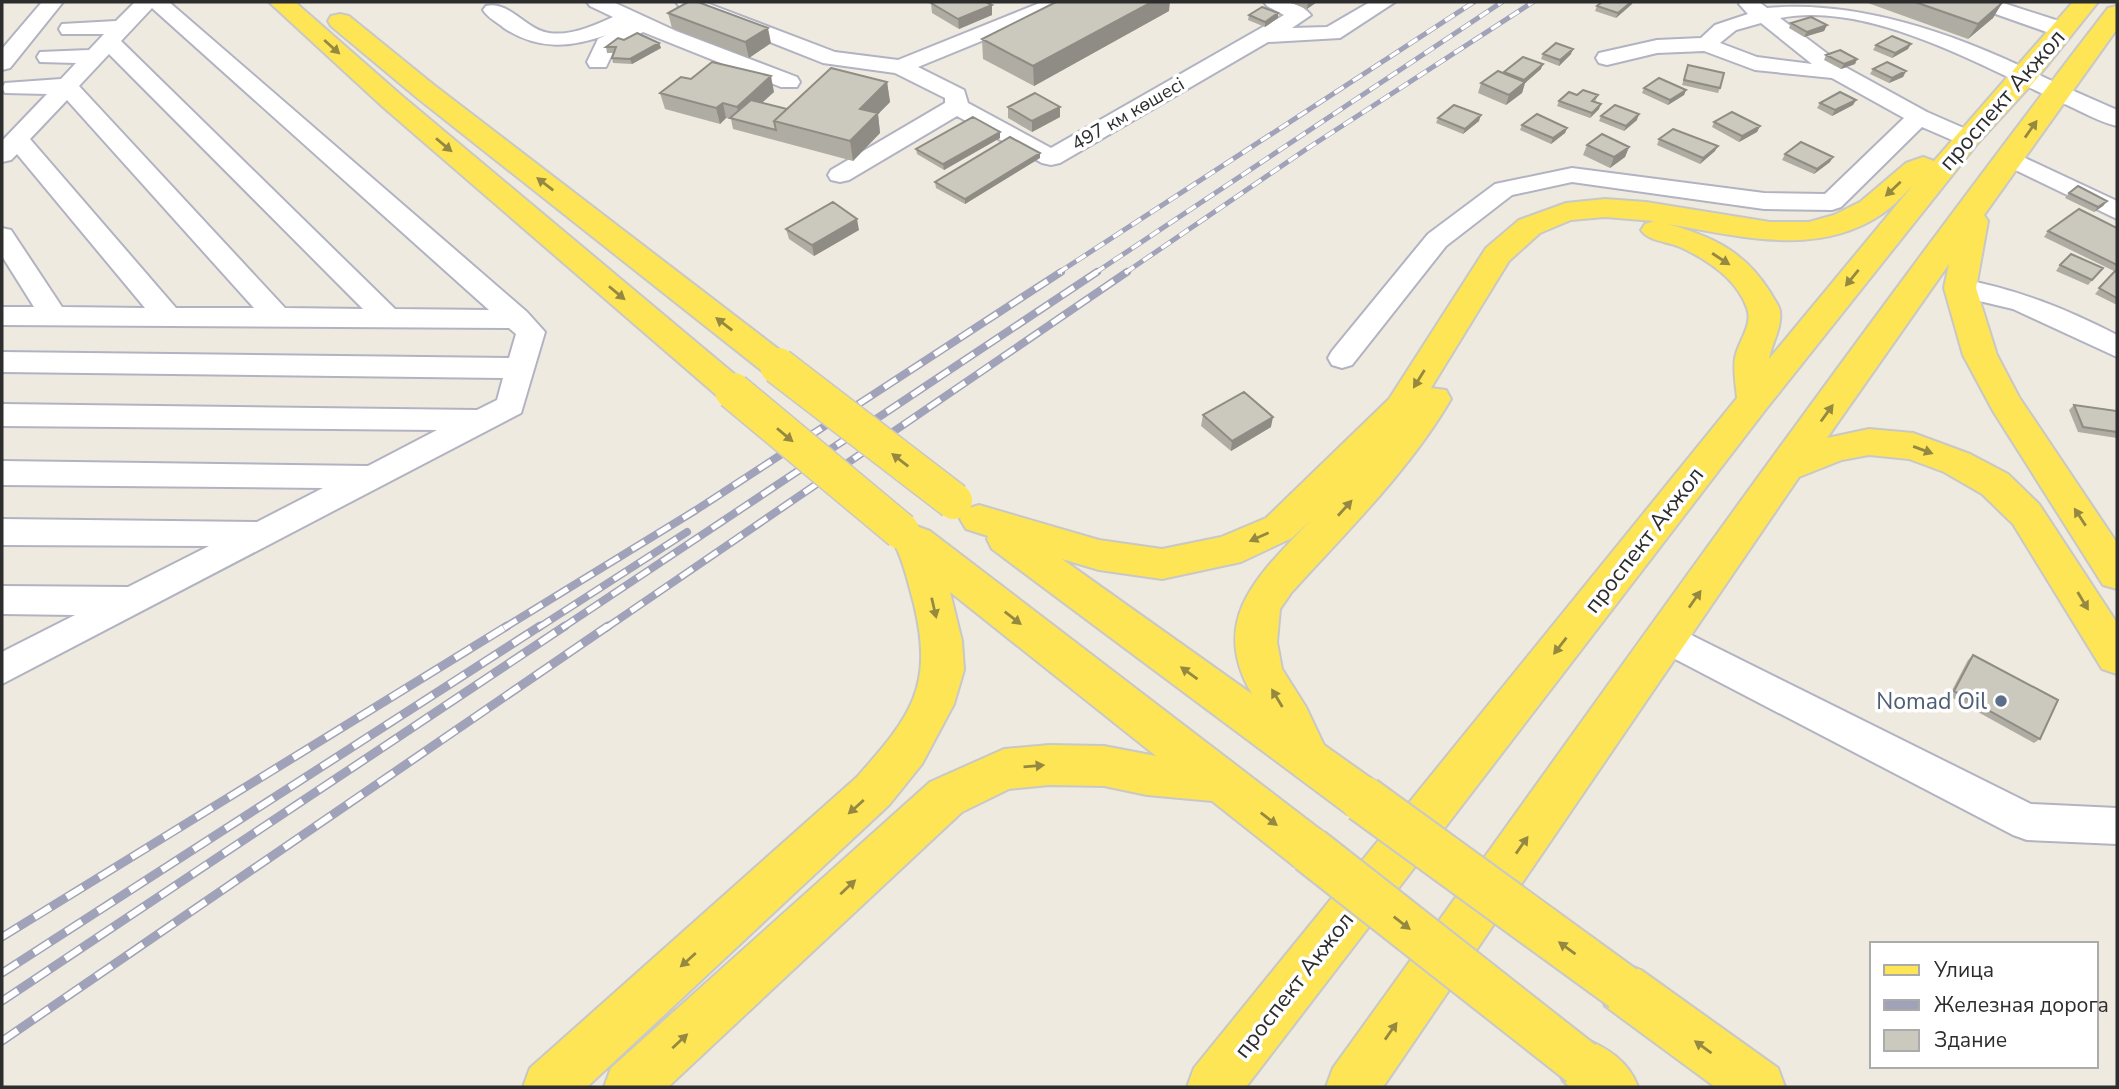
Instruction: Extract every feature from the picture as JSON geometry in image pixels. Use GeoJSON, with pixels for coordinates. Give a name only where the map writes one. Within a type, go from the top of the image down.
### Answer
{"type":"FeatureCollection","features":[{"type":"Feature","properties":{"kind":"main road"},"geometry":{"type":"LineString","coordinates":[[281,2],[392,101],[908,537],[1596,1075]]}},
{"type":"Feature","properties":{"kind":"main road"},"geometry":{"type":"LineString","coordinates":[[323,6],[425,91],[966,510],[1759,1087]]}},
{"type":"Feature","properties":{"kind":"main road","name":"проспект Акжол"},"geometry":{"type":"LineString","coordinates":[[1352,1087],[1786,468],[2057,92],[2117,15]]}},
{"type":"Feature","properties":{"kind":"main road","name":"проспект Акжол"},"geometry":{"type":"LineString","coordinates":[[1213,1087],[1754,400],[1959,147],[2074,16]]}},
{"type":"Feature","properties":{"kind":"main road"},"geometry":{"type":"LineString","coordinates":[[966,510],[1099,555],[1162,564],[1227,551],[1279,528],[1401,408],[1497,254],[1512,237],[1538,222],[1567,213],[1606,207],[1648,210],[1763,231],[1808,231],[1843,223],[1875,205],[1914,170],[1959,147]]}},
{"type":"Feature","properties":{"kind":"main road"},"geometry":{"type":"LineString","coordinates":[[1976,207],[1959,288],[1980,355],[2005,402],[2117,574]]}},
{"type":"Feature","properties":{"kind":"main road"},"geometry":{"type":"LineString","coordinates":[[1308,759],[1291,720],[1262,673],[1256,642],[1260,606],[1278,582],[1404,443],[1426,414],[1495,291],[1520,261],[1558,234],[1579,228],[1607,226],[1650,228],[1689,240],[1728,261],[1750,286],[1764,309],[1763,331],[1752,356],[1754,400]]}},
{"type":"Feature","properties":{"kind":"main road"},"geometry":{"type":"LineString","coordinates":[[1786,468],[1836,448],[1869,442],[1913,446],[1957,463],[1994,484],[2026,514],[2117,657]]}},
{"type":"Feature","properties":{"kind":"main road"},"geometry":{"type":"LineString","coordinates":[[549,1087],[873,791],[913,741],[928,715],[943,668],[938,623],[908,537]]}},
{"type":"Feature","properties":{"kind":"main road"},"geometry":{"type":"LineString","coordinates":[[630,1087],[946,797],[1004,769],[1049,765],[1104,766],[1147,775],[1221,782]]}},
{"type":"Feature","properties":{"kind":"street"},"geometry":{"type":"LineString","coordinates":[[2,63],[53,2]]}},
{"type":"Feature","properties":{"kind":"street"},"geometry":{"type":"LineString","coordinates":[[146,2],[38,117],[6,142],[168,317]]}},
{"type":"Feature","properties":{"kind":"street"},"geometry":{"type":"LineString","coordinates":[[2,669],[510,406],[531,332],[158,2]]}},
{"type":"Feature","properties":{"kind":"street"},"geometry":{"type":"LineString","coordinates":[[597,2],[637,21],[789,82]]}},
{"type":"Feature","properties":{"kind":"street"},"geometry":{"type":"LineString","coordinates":[[685,2],[831,58],[900,67],[1060,2]]}},
{"type":"Feature","properties":{"kind":"street","name":"497 км көшесі"},"geometry":{"type":"LineString","coordinates":[[900,67],[956,95],[957,106],[1051,158],[1300,15],[1274,2]]}},
{"type":"Feature","properties":{"kind":"street"},"geometry":{"type":"LineString","coordinates":[[1263,37],[1332,33],[1385,2]]}},
{"type":"Feature","properties":{"kind":"street"},"geometry":{"type":"LineString","coordinates":[[1746,2],[1837,72],[1919,117],[1959,147]]}},
{"type":"Feature","properties":{"kind":"street"},"geometry":{"type":"LineString","coordinates":[[1980,2],[2036,6],[2074,16]]}},
{"type":"Feature","properties":{"kind":"street"},"geometry":{"type":"LineString","coordinates":[[1708,46],[1713,36],[1725,28],[1781,9],[1817,4],[1856,9],[1909,25],[1989,57],[2117,119]]}},
{"type":"Feature","properties":{"kind":"street"},"geometry":{"type":"LineString","coordinates":[[1989,57],[2036,6]]}},
{"type":"Feature","properties":{"kind":"street"},"geometry":{"type":"LineString","coordinates":[[493,10],[536,37],[548,39],[592,33],[637,21]]}},
{"type":"Feature","properties":{"kind":"street"},"geometry":{"type":"LineString","coordinates":[[598,62],[606,44],[637,21]]}},
{"type":"Feature","properties":{"kind":"street"},"geometry":{"type":"LineString","coordinates":[[70,29],[109,42],[390,319]]}},
{"type":"Feature","properties":{"kind":"street"},"geometry":{"type":"LineString","coordinates":[[48,57],[109,42]]}},
{"type":"Feature","properties":{"kind":"street"},"geometry":{"type":"LineString","coordinates":[[1607,58],[1628,51],[1676,44],[1708,46],[1721,53],[1760,64],[1837,72]]}},
{"type":"Feature","properties":{"kind":"street"},"geometry":{"type":"LineString","coordinates":[[13,88],[67,86],[278,318]]}},
{"type":"Feature","properties":{"kind":"street"},"geometry":{"type":"LineString","coordinates":[[840,175],[957,106]]}},
{"type":"Feature","properties":{"kind":"street"},"geometry":{"type":"LineString","coordinates":[[1342,358],[1437,240],[1504,188],[1572,176],[1764,201],[1832,202],[1919,117]]}},
{"type":"Feature","properties":{"kind":"street"},"geometry":{"type":"LineString","coordinates":[[2010,158],[2117,211]]}},
{"type":"Feature","properties":{"kind":"street"},"geometry":{"type":"LineString","coordinates":[[2,236],[54,317]]}},
{"type":"Feature","properties":{"kind":"street"},"geometry":{"type":"LineString","coordinates":[[1959,288],[1999,293],[2040,307],[2117,347]]}},
{"type":"Feature","properties":{"kind":"street"},"geometry":{"type":"LineString","coordinates":[[2,362],[521,369]]}},
{"type":"Feature","properties":{"kind":"street"},"geometry":{"type":"LineString","coordinates":[[2,415],[482,421]]}},
{"type":"Feature","properties":{"kind":"street"},"geometry":{"type":"LineString","coordinates":[[2,473],[372,477]]}},
{"type":"Feature","properties":{"kind":"street"},"geometry":{"type":"LineString","coordinates":[[2,532],[260,534]]}},
{"type":"Feature","properties":{"kind":"street"},"geometry":{"type":"LineString","coordinates":[[2,600],[130,601]]}},
{"type":"Feature","properties":{"kind":"street"},"geometry":{"type":"LineString","coordinates":[[1667,638],[2026,822],[2117,826]]}},
{"type":"Feature","properties":{"kind":"lane"},"geometry":{"type":"LineString","coordinates":[[2,316],[517,319]]}},
{"type":"Feature","properties":{"kind":"building"},"geometry":{"type":"Polygon","coordinates":[[[688,2],[698,2],[768,28],[745,42],[668,13],[688,2]]]}},
{"type":"Feature","properties":{"kind":"building"},"geometry":{"type":"Polygon","coordinates":[[[986,2],[992,5],[958,19],[931,3],[986,2]]]}},
{"type":"Feature","properties":{"kind":"building"},"geometry":{"type":"Polygon","coordinates":[[[1056,2],[1152,2],[1033,66],[982,39],[1056,2]]]}},
{"type":"Feature","properties":{"kind":"building"},"geometry":{"type":"Polygon","coordinates":[[[1602,2],[1631,2],[1618,13],[1597,6],[1602,2]]]}},
{"type":"Feature","properties":{"kind":"building"},"geometry":{"type":"Polygon","coordinates":[[[1915,2],[1999,2],[2002,3],[1978,24],[1915,2]]]}},
{"type":"Feature","properties":{"kind":"building"},"geometry":{"type":"Polygon","coordinates":[[[1262,7],[1278,13],[1265,22],[1249,15],[1262,7]]]}},
{"type":"Feature","properties":{"kind":"building"},"geometry":{"type":"Polygon","coordinates":[[[1811,17],[1827,25],[1807,32],[1791,23],[1811,17]]]}},
{"type":"Feature","properties":{"kind":"building"},"geometry":{"type":"Polygon","coordinates":[[[637,33],[659,43],[630,59],[612,58],[616,47],[606,47],[618,38],[624,40],[637,33]]]}},
{"type":"Feature","properties":{"kind":"building"},"geometry":{"type":"Polygon","coordinates":[[[1892,36],[1911,44],[1895,53],[1876,45],[1892,36]]]}},
{"type":"Feature","properties":{"kind":"building"},"geometry":{"type":"Polygon","coordinates":[[[1556,43],[1573,49],[1560,60],[1543,54],[1556,43]]]}},
{"type":"Feature","properties":{"kind":"building"},"geometry":{"type":"Polygon","coordinates":[[[1840,50],[1857,59],[1844,64],[1826,55],[1840,50]]]}},
{"type":"Feature","properties":{"kind":"building"},"geometry":{"type":"Polygon","coordinates":[[[1523,57],[1543,64],[1524,80],[1504,72],[1523,57]]]}},
{"type":"Feature","properties":{"kind":"building"},"geometry":{"type":"Polygon","coordinates":[[[712,62],[771,76],[737,107],[723,103],[716,108],[660,93],[681,77],[691,79],[712,62]]]}},
{"type":"Feature","properties":{"kind":"building"},"geometry":{"type":"Polygon","coordinates":[[[1887,62],[1906,71],[1892,78],[1873,69],[1887,62]]]}},
{"type":"Feature","properties":{"kind":"building"},"geometry":{"type":"Polygon","coordinates":[[[1688,65],[1724,73],[1720,88],[1684,80],[1688,65]]]}},
{"type":"Feature","properties":{"kind":"building"},"geometry":{"type":"Polygon","coordinates":[[[831,68],[887,82],[860,109],[878,113],[850,141],[774,121],[831,68]]]}},
{"type":"Feature","properties":{"kind":"building"},"geometry":{"type":"Polygon","coordinates":[[[1498,71],[1525,82],[1509,95],[1481,83],[1498,71]]]}},
{"type":"Feature","properties":{"kind":"building"},"geometry":{"type":"Polygon","coordinates":[[[1659,78],[1686,90],[1670,100],[1644,88],[1659,78]]]}},
{"type":"Feature","properties":{"kind":"building"},"geometry":{"type":"Polygon","coordinates":[[[1583,90],[1598,95],[1592,101],[1601,104],[1592,113],[1559,101],[1569,92],[1577,95],[1583,90]]]}},
{"type":"Feature","properties":{"kind":"building"},"geometry":{"type":"Polygon","coordinates":[[[1840,92],[1856,100],[1835,110],[1820,103],[1840,92]]]}},
{"type":"Feature","properties":{"kind":"building"},"geometry":{"type":"Polygon","coordinates":[[[1035,93],[1060,107],[1032,121],[1008,107],[1035,93]]]}},
{"type":"Feature","properties":{"kind":"building"},"geometry":{"type":"Polygon","coordinates":[[[751,100],[787,109],[774,121],[776,130],[730,118],[751,100]]]}},
{"type":"Feature","properties":{"kind":"building"},"geometry":{"type":"Polygon","coordinates":[[[1454,105],[1481,115],[1465,129],[1438,118],[1454,105]]]}},
{"type":"Feature","properties":{"kind":"building"},"geometry":{"type":"Polygon","coordinates":[[[1615,105],[1639,114],[1626,126],[1601,116],[1615,105]]]}},
{"type":"Feature","properties":{"kind":"building"},"geometry":{"type":"Polygon","coordinates":[[[1732,112],[1760,126],[1742,136],[1714,122],[1732,112]]]}},
{"type":"Feature","properties":{"kind":"building"},"geometry":{"type":"Polygon","coordinates":[[[1537,114],[1567,128],[1553,138],[1522,125],[1537,114]]]}},
{"type":"Feature","properties":{"kind":"building"},"geometry":{"type":"Polygon","coordinates":[[[973,117],[1000,132],[943,164],[916,149],[973,117]]]}},
{"type":"Feature","properties":{"kind":"building"},"geometry":{"type":"Polygon","coordinates":[[[1673,129],[1718,146],[1703,158],[1659,139],[1673,129]]]}},
{"type":"Feature","properties":{"kind":"building"},"geometry":{"type":"Polygon","coordinates":[[[1602,134],[1629,147],[1614,157],[1587,145],[1602,134]]]}},
{"type":"Feature","properties":{"kind":"building"},"geometry":{"type":"Polygon","coordinates":[[[1010,137],[1040,153],[965,199],[935,182],[1010,137]]]}},
{"type":"Feature","properties":{"kind":"building"},"geometry":{"type":"Polygon","coordinates":[[[1801,142],[1833,157],[1817,169],[1785,154],[1801,142]]]}},
{"type":"Feature","properties":{"kind":"building"},"geometry":{"type":"Polygon","coordinates":[[[2078,186],[2107,201],[2098,207],[2069,193],[2078,186]]]}},
{"type":"Feature","properties":{"kind":"building"},"geometry":{"type":"Polygon","coordinates":[[[833,202],[857,219],[812,245],[786,229],[833,202]]]}},
{"type":"Feature","properties":{"kind":"building"},"geometry":{"type":"Polygon","coordinates":[[[2079,209],[2117,228],[2117,265],[2048,231],[2079,209]]]}},
{"type":"Feature","properties":{"kind":"building"},"geometry":{"type":"Polygon","coordinates":[[[2071,254],[2103,268],[2092,280],[2060,265],[2071,254]]]}},
{"type":"Feature","properties":{"kind":"building"},"geometry":{"type":"Polygon","coordinates":[[[2117,272],[2117,298],[2099,288],[2117,272]]]}},
{"type":"Feature","properties":{"kind":"building"},"geometry":{"type":"Polygon","coordinates":[[[1244,392],[1273,417],[1232,441],[1203,415],[1244,392]]]}},
{"type":"Feature","properties":{"kind":"building"},"geometry":{"type":"Polygon","coordinates":[[[2074,405],[2117,411],[2117,432],[2083,427],[2074,405]]]}},
{"type":"Feature","properties":{"kind":"building"},"geometry":{"type":"Polygon","coordinates":[[[1973,655],[2058,700],[2040,739],[1954,691],[1973,655]]]}},
{"type":"Feature","properties":{"kind":"railway"},"geometry":{"type":"LineString","coordinates":[[1058,273],[1474,2]]}},
{"type":"Feature","properties":{"kind":"railway"},"geometry":{"type":"LineString","coordinates":[[1095,273],[1502,2]]}},
{"type":"Feature","properties":{"kind":"railway"},"geometry":{"type":"LineString","coordinates":[[1125,273],[1305,150],[1533,2]]}},
{"type":"Feature","properties":{"kind":"railway"},"geometry":{"type":"LineString","coordinates":[[504,628],[696,510],[1061,272]]}},
{"type":"Feature","properties":{"kind":"railway"},"geometry":{"type":"LineString","coordinates":[[562,628],[1097,272]]}},
{"type":"Feature","properties":{"kind":"railway"},"geometry":{"type":"LineString","coordinates":[[606,628],[1127,272]]}},
{"type":"Feature","properties":{"kind":"railway"},"geometry":{"type":"LineString","coordinates":[[538,628],[687,532]]}},
{"type":"Feature","properties":{"kind":"railway"},"geometry":{"type":"LineString","coordinates":[[2,937],[507,626]]}},
{"type":"Feature","properties":{"kind":"railway"},"geometry":{"type":"LineString","coordinates":[[2,973],[540,626]]}},
{"type":"Feature","properties":{"kind":"railway"},"geometry":{"type":"LineString","coordinates":[[2,1001],[565,626]]}},
{"type":"Feature","properties":{"kind":"railway"},"geometry":{"type":"LineString","coordinates":[[2,1041],[608,626]]}},
{"type":"Feature","properties":{"kind":"place","name":"Nomad Oil"},"geometry":{"type":"Point","coordinates":[2001,701]}}]}
